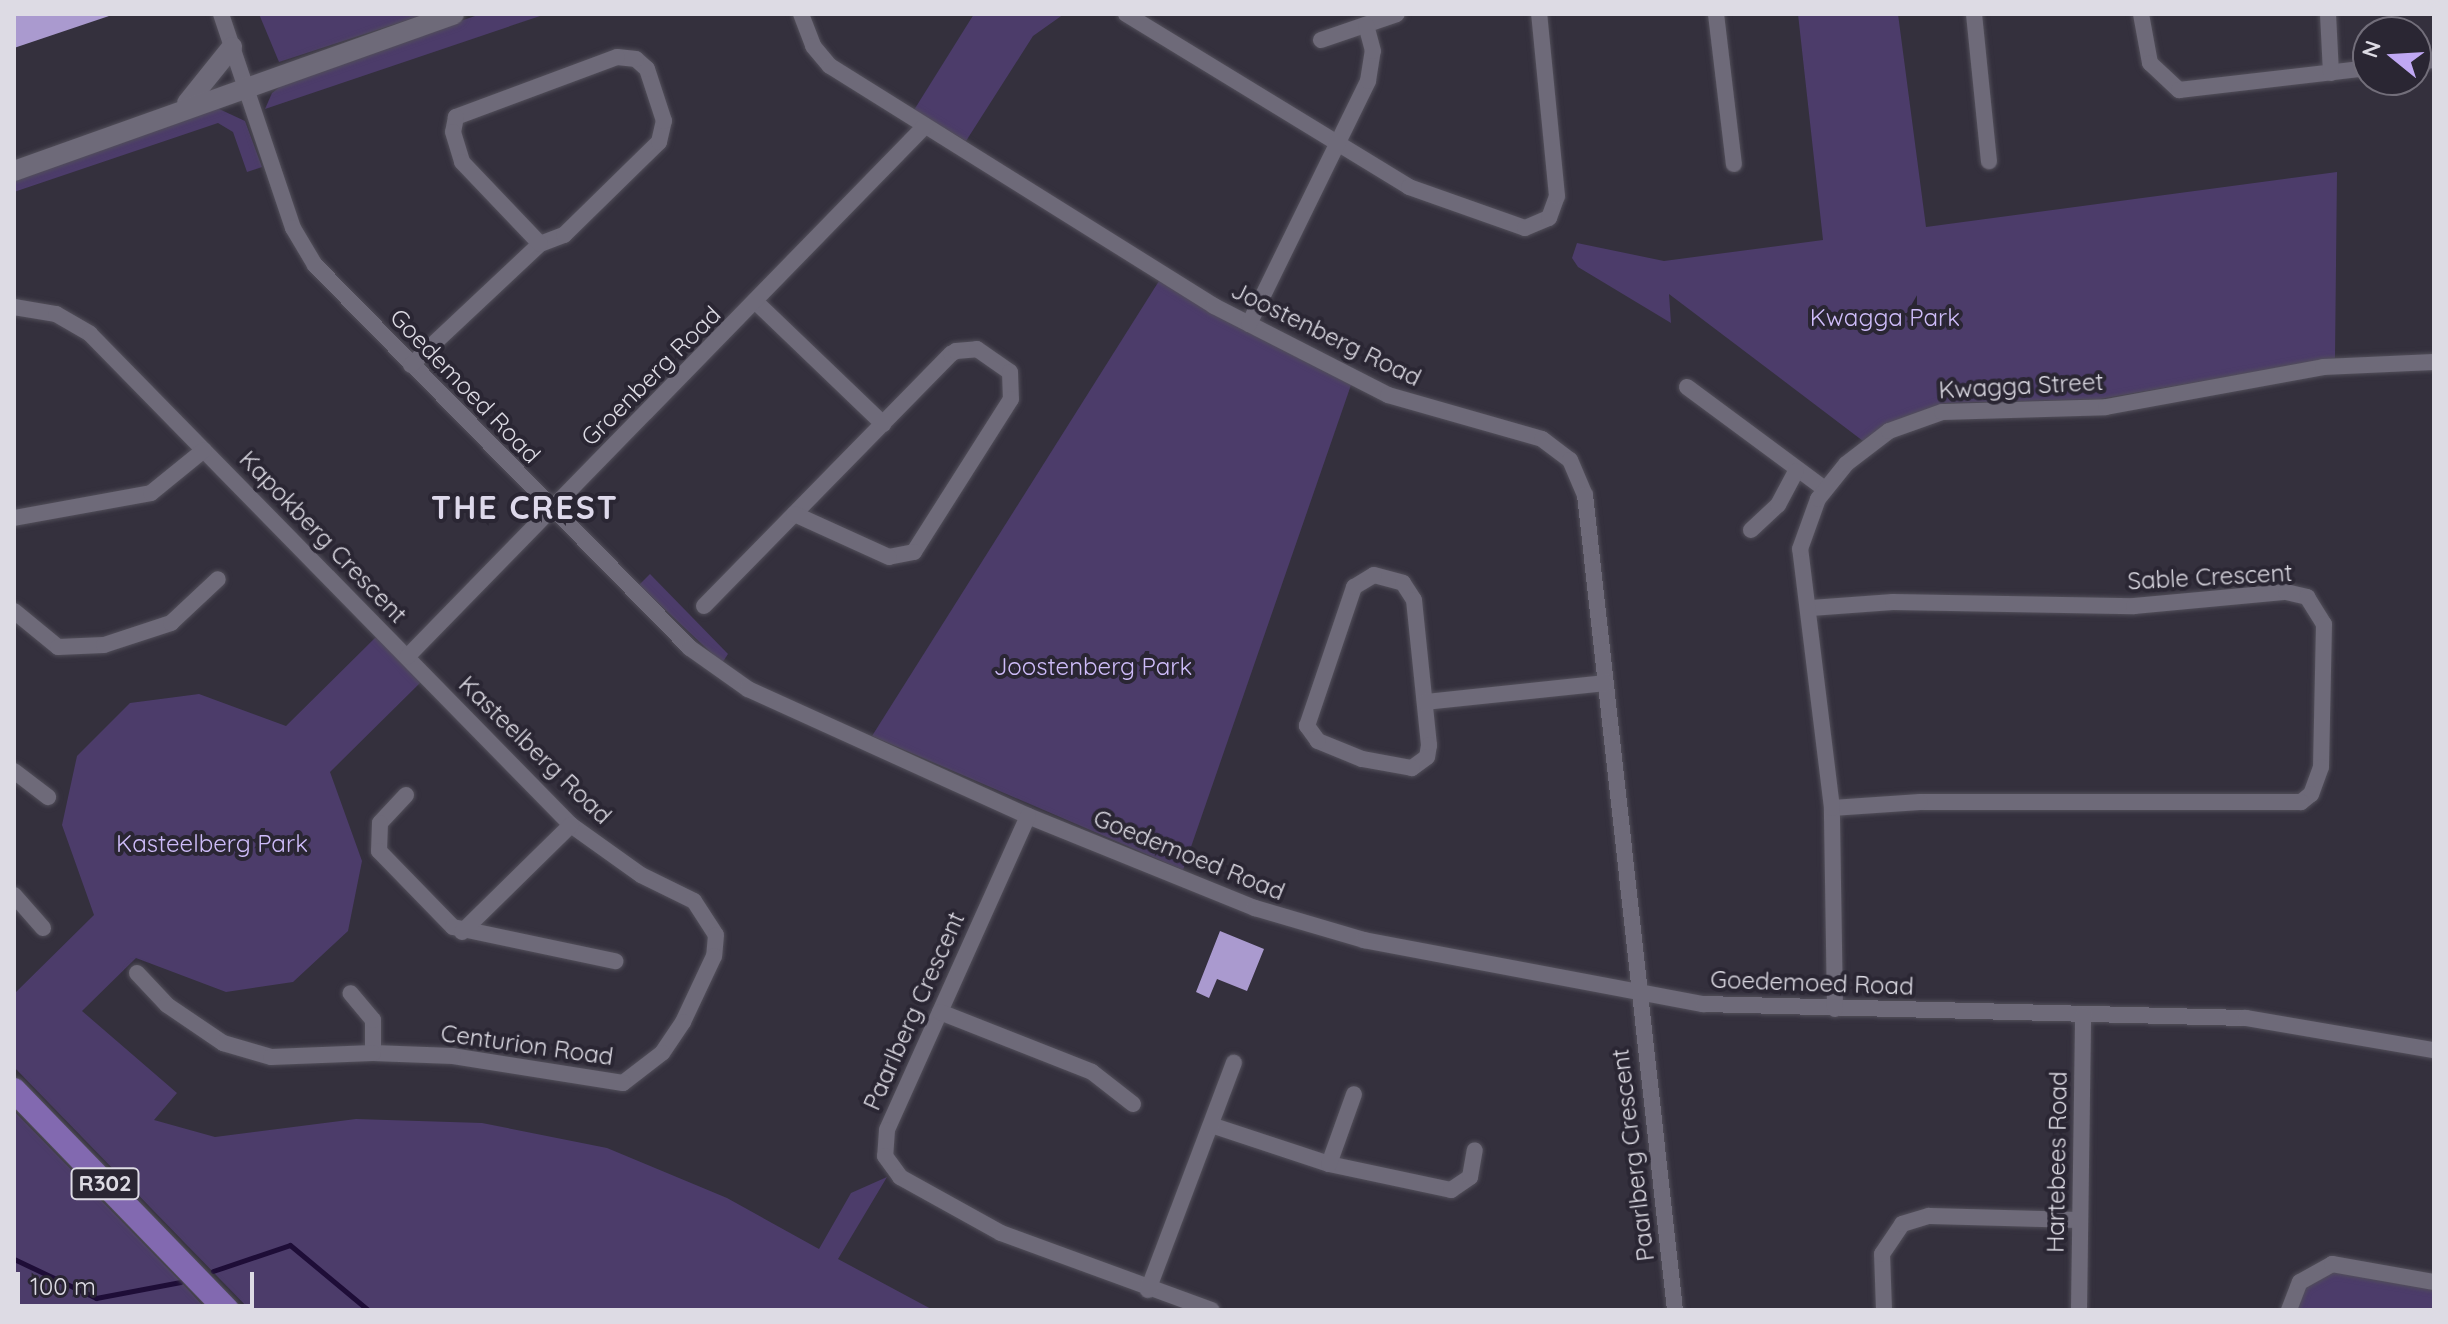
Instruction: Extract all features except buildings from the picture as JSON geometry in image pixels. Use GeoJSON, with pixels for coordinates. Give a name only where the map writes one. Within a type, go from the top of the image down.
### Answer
{"type":"FeatureCollection","features":[{"type":"Feature","properties":{"kind":"main road","name":"R302"},"geometry":{"type":"LineString","coordinates":[[14,1090],[221,1304]]}},
{"type":"Feature","properties":{"kind":"street","name":"Goedemoed Road"},"geometry":{"type":"LineString","coordinates":[[221,14],[299,241],[411,365],[690,648],[730,680],[1028,816],[1309,926],[1638,994],[1717,1005],[2285,1022],[2434,1050]]}},
{"type":"Feature","properties":{"kind":"street"},"geometry":{"type":"LineString","coordinates":[[14,158],[137,122],[454,14]]}},
{"type":"Feature","properties":{"kind":"street","name":"Joostenberg Road"},"geometry":{"type":"LineString","coordinates":[[801,14],[813,46],[830,66],[1249,324],[1403,401],[1542,439],[1562,451],[1585,495],[1638,994]]}},
{"type":"Feature","properties":{"kind":"street"},"geometry":{"type":"LineString","coordinates":[[1126,14],[1426,196],[1518,227],[1544,223],[1557,196],[1539,14]]}},
{"type":"Feature","properties":{"kind":"street"},"geometry":{"type":"LineString","coordinates":[[1321,40],[1397,14]]}},
{"type":"Feature","properties":{"kind":"street"},"geometry":{"type":"LineString","coordinates":[[1716,14],[1734,164]]}},
{"type":"Feature","properties":{"kind":"street"},"geometry":{"type":"LineString","coordinates":[[1974,14],[1989,161]]}},
{"type":"Feature","properties":{"kind":"street"},"geometry":{"type":"LineString","coordinates":[[2141,14],[2150,63],[2179,90],[2352,70]]}},
{"type":"Feature","properties":{"kind":"street"},"geometry":{"type":"LineString","coordinates":[[2328,14],[2331,73]]}},
{"type":"Feature","properties":{"kind":"street"},"geometry":{"type":"LineString","coordinates":[[1249,324],[1334,142],[1368,81],[1373,51],[1366,25]]}},
{"type":"Feature","properties":{"kind":"street"},"geometry":{"type":"LineString","coordinates":[[184,106],[232,47]]}},
{"type":"Feature","properties":{"kind":"street"},"geometry":{"type":"LineString","coordinates":[[411,365],[540,244],[570,229],[662,137],[662,116],[647,69],[636,59],[617,57],[456,117],[453,132],[462,162],[540,244]]}},
{"type":"Feature","properties":{"kind":"street"},"geometry":{"type":"LineString","coordinates":[[14,171],[137,122]]}},
{"type":"Feature","properties":{"kind":"street","name":"Groenberg Road"},"geometry":{"type":"LineString","coordinates":[[407,657],[757,303],[925,126]]}},
{"type":"Feature","properties":{"kind":"street"},"geometry":{"type":"LineString","coordinates":[[757,303],[883,424]]}},
{"type":"Feature","properties":{"kind":"street","name":"Kapokberg Crescent"},"geometry":{"type":"LineString","coordinates":[[14,307],[56,314],[90,334],[407,657]]}},
{"type":"Feature","properties":{"kind":"street"},"geometry":{"type":"LineString","coordinates":[[704,606],[794,514],[883,424],[962,348],[982,351],[1013,378],[1011,399],[908,556],[889,557],[794,514]]}},
{"type":"Feature","properties":{"kind":"street","name":"Kwagga Street"},"geometry":{"type":"LineString","coordinates":[[1835,1009],[1832,808],[1811,608],[1800,549],[1804,526],[1825,489],[1866,445],[1942,412],[2106,407],[2323,367],[2434,362]]}},
{"type":"Feature","properties":{"kind":"street"},"geometry":{"type":"LineString","coordinates":[[1687,387],[1796,471],[1825,489]]}},
{"type":"Feature","properties":{"kind":"street","name":"Kapokberg Crescent"},"geometry":{"type":"LineString","coordinates":[[14,518],[151,493],[204,450]]}},
{"type":"Feature","properties":{"kind":"street"},"geometry":{"type":"LineString","coordinates":[[1751,530],[1778,505],[1796,471]]}},
{"type":"Feature","properties":{"kind":"street"},"geometry":{"type":"LineString","coordinates":[[1364,576],[1398,581],[1412,593],[1425,702],[1429,751],[1412,768],[1362,759],[1308,731],[1349,601],[1364,576]]}},
{"type":"Feature","properties":{"kind":"street"},"geometry":{"type":"LineString","coordinates":[[14,611],[58,647],[104,645],[171,623],[218,579]]}},
{"type":"Feature","properties":{"kind":"street","name":"Sable Crescent"},"geometry":{"type":"LineString","coordinates":[[1811,608],[1893,602],[2134,606],[2286,592],[2307,597],[2324,624],[2321,767],[2311,794],[2301,802],[1920,802],[1832,808]]}},
{"type":"Feature","properties":{"kind":"street","name":"Kasteelberg Road"},"geometry":{"type":"LineString","coordinates":[[407,657],[571,825],[641,875],[694,901],[713,925],[714,956],[662,1053]]}},
{"type":"Feature","properties":{"kind":"street"},"geometry":{"type":"LineString","coordinates":[[1425,702],[1605,683]]}},
{"type":"Feature","properties":{"kind":"street"},"geometry":{"type":"LineString","coordinates":[[14,771],[48,797]]}},
{"type":"Feature","properties":{"kind":"street"},"geometry":{"type":"LineString","coordinates":[[406,795],[380,823],[379,851],[462,932],[615,961]]}},
{"type":"Feature","properties":{"kind":"street","name":"Paarlberg Crescent"},"geometry":{"type":"LineString","coordinates":[[1028,816],[884,1138],[891,1168],[1001,1233],[1148,1290],[1211,1310]]}},
{"type":"Feature","properties":{"kind":"street"},"geometry":{"type":"LineString","coordinates":[[462,932],[571,825]]}},
{"type":"Feature","properties":{"kind":"street"},"geometry":{"type":"LineString","coordinates":[[14,895],[43,928]]}},
{"type":"Feature","properties":{"kind":"street","name":"Centurion Road"},"geometry":{"type":"LineString","coordinates":[[137,973],[167,1005],[236,1047],[271,1057],[373,1053],[453,1056],[617,1083],[631,1080],[662,1053]]}},
{"type":"Feature","properties":{"kind":"street"},"geometry":{"type":"LineString","coordinates":[[350,993],[373,1020],[373,1053]]}},
{"type":"Feature","properties":{"kind":"street","name":"Paarlberg Crescent"},"geometry":{"type":"LineString","coordinates":[[1638,994],[1675,1310]]}},
{"type":"Feature","properties":{"kind":"street"},"geometry":{"type":"LineString","coordinates":[[940,1012],[1092,1072],[1133,1104]]}},
{"type":"Feature","properties":{"kind":"street","name":"Hartebees Road"},"geometry":{"type":"LineString","coordinates":[[2079,1310],[2083,1015]]}},
{"type":"Feature","properties":{"kind":"street"},"geometry":{"type":"LineString","coordinates":[[1148,1290],[1234,1063]]}},
{"type":"Feature","properties":{"kind":"street"},"geometry":{"type":"LineString","coordinates":[[1329,1164],[1354,1094]]}},
{"type":"Feature","properties":{"kind":"street"},"geometry":{"type":"LineString","coordinates":[[1211,1125],[1329,1164],[1451,1190],[1467,1183],[1475,1150]]}},
{"type":"Feature","properties":{"kind":"street"},"geometry":{"type":"LineString","coordinates":[[1884,1310],[1882,1254],[1902,1224],[1929,1216],[2080,1220]]}},
{"type":"Feature","properties":{"kind":"street"},"geometry":{"type":"LineString","coordinates":[[2289,1310],[2300,1282],[2332,1264],[2434,1282]]}},
{"type":"Feature","properties":{"kind":"green space"},"geometry":{"type":"Polygon","coordinates":[[[259,14],[426,14],[279,62],[259,14]]]}},
{"type":"Feature","properties":{"kind":"green space"},"geometry":{"type":"Polygon","coordinates":[[[481,14],[546,14],[265,109],[272,93],[291,78],[481,14]]]}},
{"type":"Feature","properties":{"kind":"green space"},"geometry":{"type":"Polygon","coordinates":[[[974,14],[1064,14],[1033,36],[966,141],[914,110],[974,14]]]}},
{"type":"Feature","properties":{"kind":"green space","name":"Kwagga Park"},"geometry":{"type":"Polygon","coordinates":[[[1798,14],[1898,14],[1926,227],[2337,172],[2335,358],[2100,399],[1945,403],[1899,419],[1863,441],[1669,294],[1671,323],[1578,267],[1572,258],[1577,243],[1664,261],[1823,240],[1798,14]]]}},
{"type":"Feature","properties":{"kind":"green space"},"geometry":{"type":"Polygon","coordinates":[[[217,108],[245,121],[262,167],[247,172],[233,132],[218,123],[14,192],[14,178],[217,108]]]}},
{"type":"Feature","properties":{"kind":"green space","name":"Joostenberg Park"},"geometry":{"type":"Polygon","coordinates":[[[1159,281],[1351,385],[1183,870],[872,736],[1159,281]]]}},
{"type":"Feature","properties":{"kind":"green space"},"geometry":{"type":"Polygon","coordinates":[[[650,574],[728,654],[722,663],[639,585],[650,574]]]}},
{"type":"Feature","properties":{"kind":"green space","name":"Kasteelberg Park"},"geometry":{"type":"Polygon","coordinates":[[[377,636],[421,682],[330,772],[362,861],[348,931],[293,982],[226,992],[136,958],[82,1011],[177,1093],[154,1120],[215,1137],[356,1119],[482,1123],[607,1148],[727,1198],[819,1249],[851,1193],[887,1177],[838,1259],[933,1310],[250,1310],[14,1067],[14,994],[94,915],[62,825],[77,756],[130,703],[199,694],[286,726],[377,636]]]}},
{"type":"Feature","properties":{"kind":"green space"},"geometry":{"type":"Polygon","coordinates":[[[14,1111],[181,1282],[207,1310],[14,1310],[14,1111]]]}},
{"type":"Feature","properties":{"kind":"green space"},"geometry":{"type":"Polygon","coordinates":[[[2343,1271],[2434,1290],[2434,1310],[2297,1310],[2306,1285],[2326,1272],[2343,1271]]]}},
{"type":"Feature","properties":{"kind":"waterway"},"geometry":{"type":"LineString","coordinates":[[213,1271],[290,1245],[368,1310]]}},
{"type":"Feature","properties":{"kind":"waterway"},"geometry":{"type":"LineString","coordinates":[[14,1259],[96,1298],[181,1282]]}},
{"type":"Feature","properties":{"kind":"district","name":"THE CREST"},"geometry":{"type":"Point","coordinates":[525,507]}}]}
